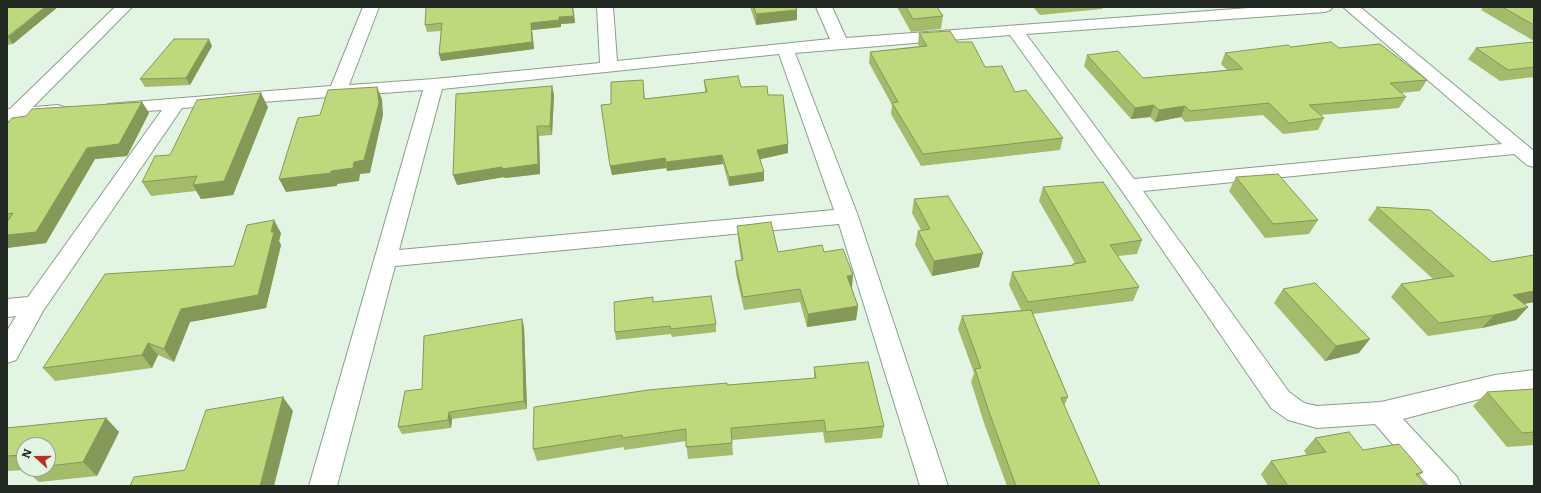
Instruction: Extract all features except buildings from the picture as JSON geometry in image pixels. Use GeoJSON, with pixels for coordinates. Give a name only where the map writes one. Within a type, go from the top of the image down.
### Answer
{"type":"FeatureCollection","features":[{"type":"Feature","properties":{"kind":"street"},"geometry":{"type":"LineString","coordinates":[[12,114],[124,7]]}},
{"type":"Feature","properties":{"kind":"street"},"geometry":{"type":"LineString","coordinates":[[338,90],[371,7]]}},
{"type":"Feature","properties":{"kind":"street"},"geometry":{"type":"LineString","coordinates":[[605,7],[609,68]]}},
{"type":"Feature","properties":{"kind":"street"},"geometry":{"type":"LineString","coordinates":[[824,7],[840,43]]}},
{"type":"Feature","properties":{"kind":"street"},"geometry":{"type":"LineString","coordinates":[[96,109],[175,105],[338,90],[434,84],[609,68],[840,43],[1325,7]]}},
{"type":"Feature","properties":{"kind":"street"},"geometry":{"type":"LineString","coordinates":[[1351,7],[1534,161]]}},
{"type":"Feature","properties":{"kind":"street"},"geometry":{"type":"LineString","coordinates":[[1016,31],[1129,186],[1280,400],[1297,412],[1317,417],[1381,413],[1495,385],[1534,380]]}},
{"type":"Feature","properties":{"kind":"street"},"geometry":{"type":"LineString","coordinates":[[785,49],[847,216],[934,486]]}},
{"type":"Feature","properties":{"kind":"street"},"geometry":{"type":"LineString","coordinates":[[323,486],[434,84]]}},
{"type":"Feature","properties":{"kind":"street"},"geometry":{"type":"LineString","coordinates":[[7,352],[35,305],[175,105]]}},
{"type":"Feature","properties":{"kind":"street"},"geometry":{"type":"LineString","coordinates":[[12,114],[72,111]]}},
{"type":"Feature","properties":{"kind":"street"},"geometry":{"type":"LineString","coordinates":[[1129,186],[1517,148]]}},
{"type":"Feature","properties":{"kind":"street"},"geometry":{"type":"LineString","coordinates":[[385,259],[847,216]]}},
{"type":"Feature","properties":{"kind":"street"},"geometry":{"type":"LineString","coordinates":[[7,308],[35,305]]}},
{"type":"Feature","properties":{"kind":"street"},"geometry":{"type":"LineString","coordinates":[[1381,413],[1447,486]]}}]}
